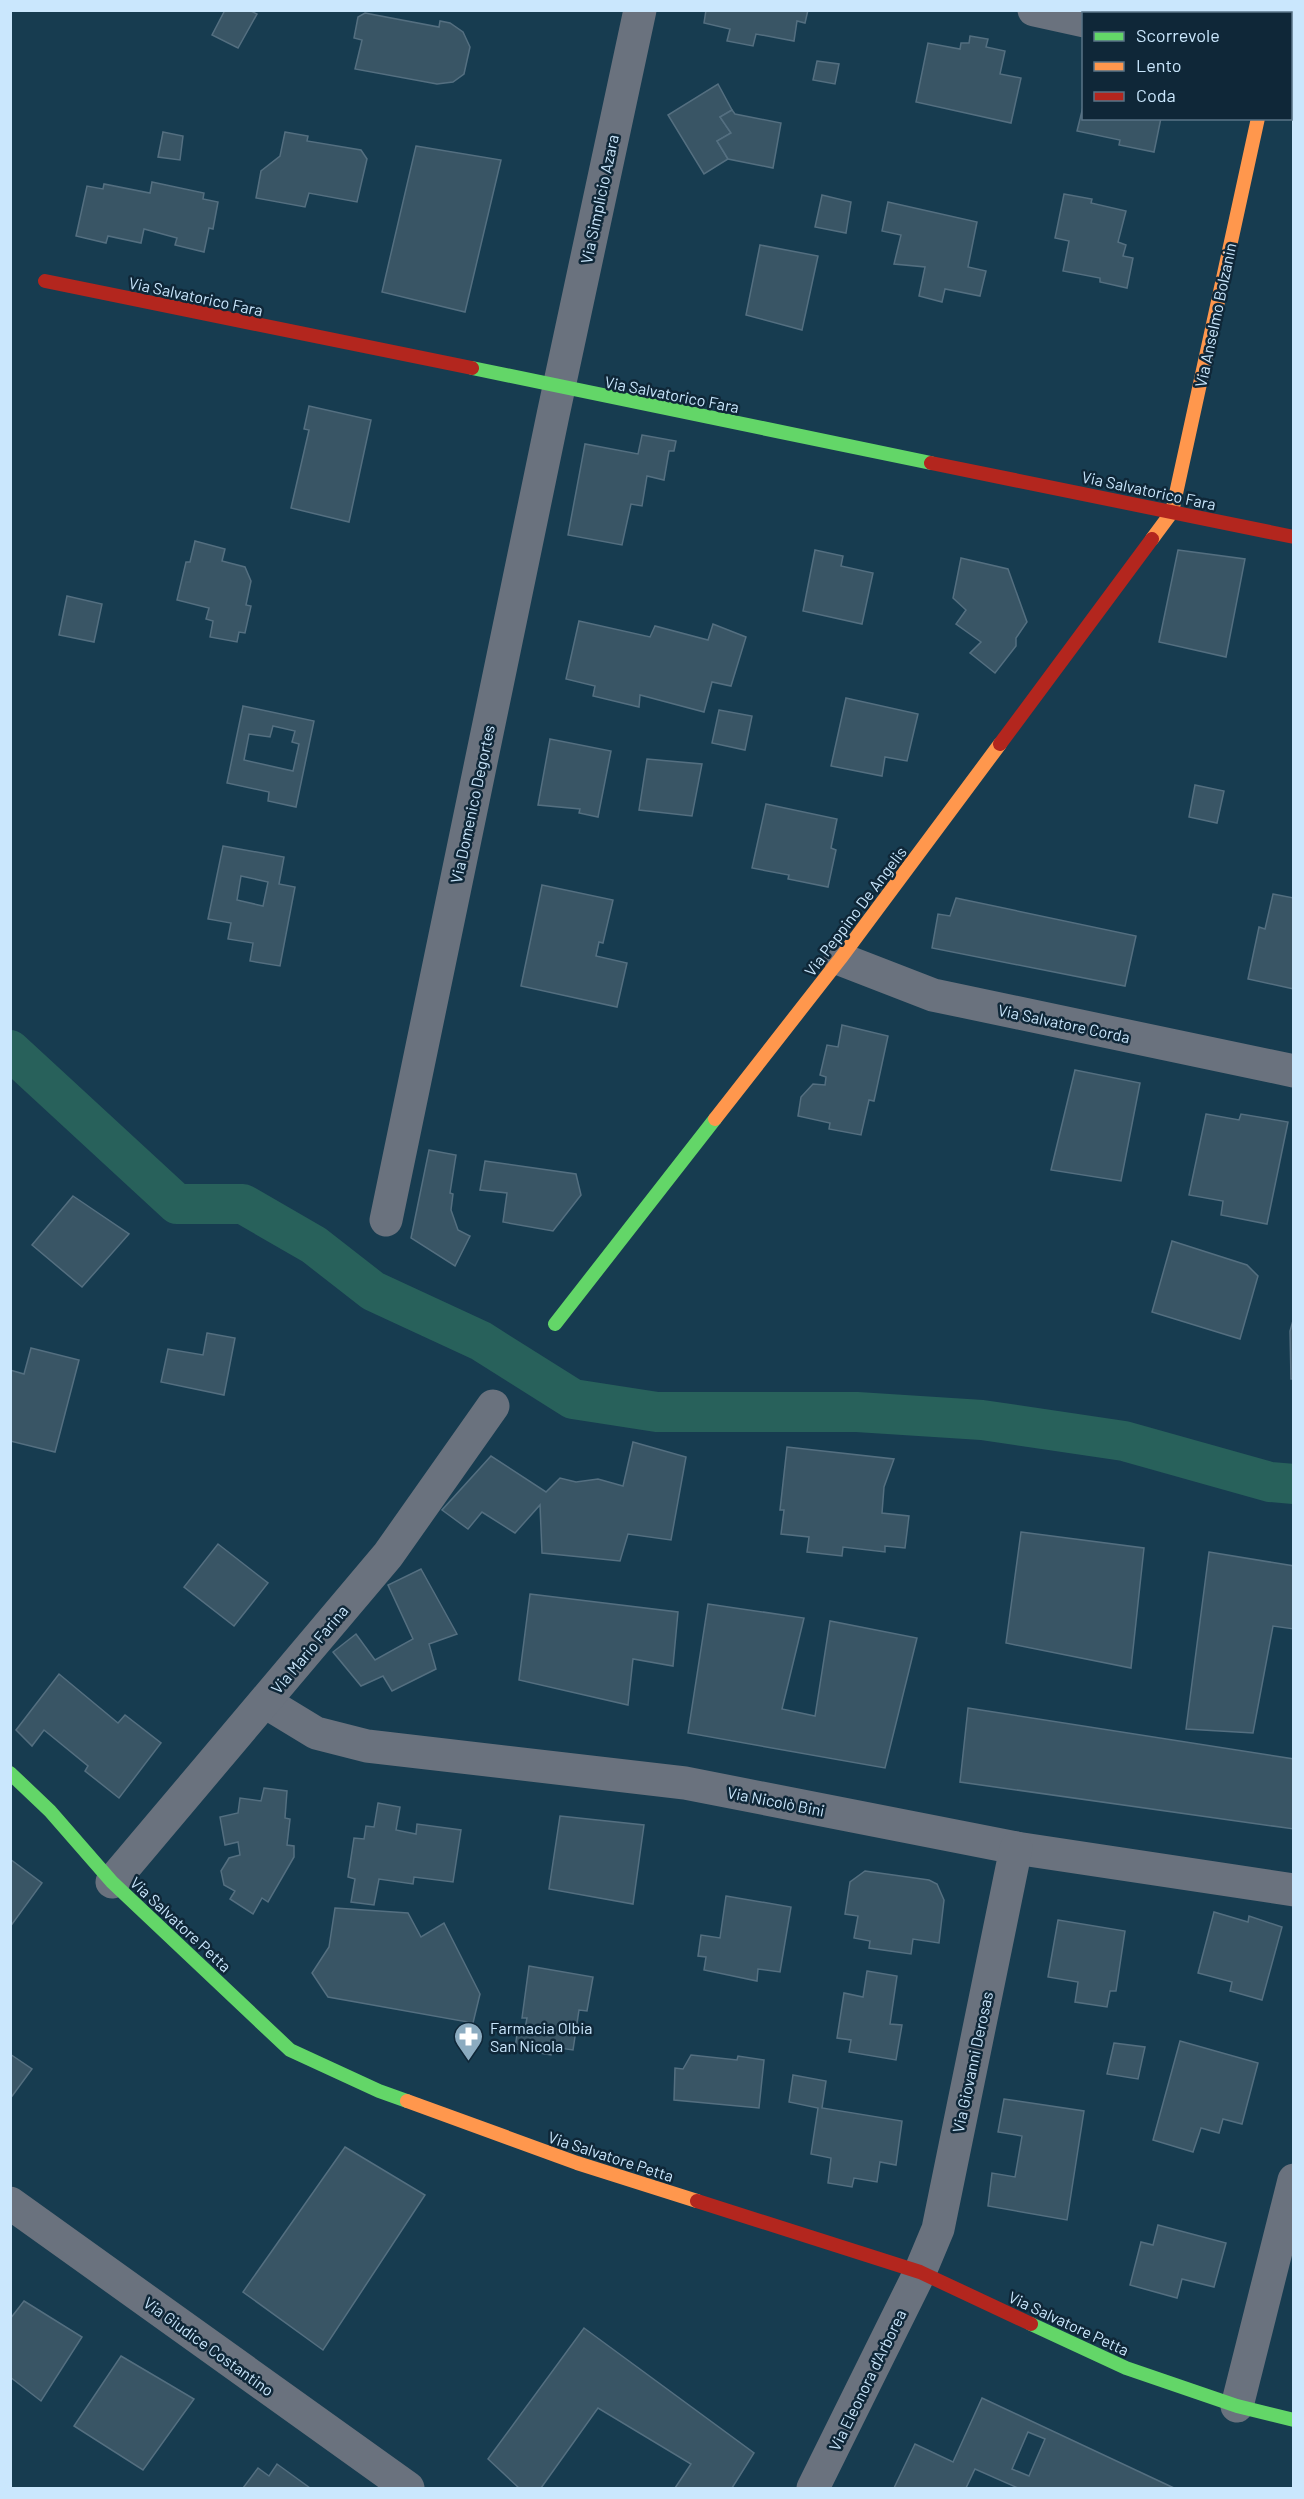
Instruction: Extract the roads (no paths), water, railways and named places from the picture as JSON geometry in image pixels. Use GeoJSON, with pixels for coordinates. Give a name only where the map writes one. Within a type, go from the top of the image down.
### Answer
{"type":"FeatureCollection","features":[{"type":"Feature","properties":{"kind":"street","name":"Via Simplicio Azara"},"geometry":{"type":"LineString","coordinates":[[559,388],[640,10]]}},
{"type":"Feature","properties":{"kind":"street"},"geometry":{"type":"LineString","coordinates":[[1034,10],[1082,21]]}},
{"type":"Feature","properties":{"kind":"street","name":"Via Anselmo Bolzanin"},"geometry":{"type":"LineString","coordinates":[[1173,512],[1258,120]]}},
{"type":"Feature","properties":{"kind":"street","name":"Via Salvatorico Fara"},"geometry":{"type":"LineString","coordinates":[[45,281],[1293,537]]}},
{"type":"Feature","properties":{"kind":"street","name":"Via Domenico Degortes"},"geometry":{"type":"LineString","coordinates":[[386,1220],[559,388]]}},
{"type":"Feature","properties":{"kind":"street","name":"Via Peppino De Angelis"},"geometry":{"type":"LineString","coordinates":[[555,1324],[840,959],[1173,512]]}},
{"type":"Feature","properties":{"kind":"street","name":"Via Salvatore Corda"},"geometry":{"type":"LineString","coordinates":[[840,959],[933,995],[1293,1071]]}},
{"type":"Feature","properties":{"kind":"street","name":"Via Mario Farina"},"geometry":{"type":"LineString","coordinates":[[112,1882],[388,1555],[493,1406]]}},
{"type":"Feature","properties":{"kind":"street","name":"Via Nicolò Bini"},"geometry":{"type":"LineString","coordinates":[[265,1702],[316,1733],[367,1746],[685,1783],[1016,1848],[1293,1890]]}},
{"type":"Feature","properties":{"kind":"street","name":"Via Salvatore Petta"},"geometry":{"type":"LineString","coordinates":[[10,1773],[50,1811],[112,1882],[290,2050],[379,2091],[566,2159],[920,2272],[1126,2368],[1237,2406],[1293,2420]]}},
{"type":"Feature","properties":{"kind":"street","name":"Via Giovanni Derosas"},"geometry":{"type":"LineString","coordinates":[[920,2272],[938,2229],[1016,1848]]}},
{"type":"Feature","properties":{"kind":"street"},"geometry":{"type":"LineString","coordinates":[[1237,2406],[1293,2180]]}},
{"type":"Feature","properties":{"kind":"street","name":"Via Giudice Costantino"},"geometry":{"type":"LineString","coordinates":[[10,2203],[408,2488]]}},
{"type":"Feature","properties":{"kind":"street","name":"Via Eleonora d'Arborea"},"geometry":{"type":"LineString","coordinates":[[813,2488],[920,2272]]}},
{"type":"Feature","properties":{"kind":"waterway"},"geometry":{"type":"LineString","coordinates":[[10,1050],[177,1204],[243,1204],[314,1245],[373,1291],[481,1341],[573,1399],[657,1412],[857,1412],[982,1420],[1124,1441],[1270,1482],[1294,1484]]}},
{"type":"Feature","properties":{"kind":"place","name":"Farmacia Olbia San Nicola"},"geometry":{"type":"Point","coordinates":[469,2062]}}]}
